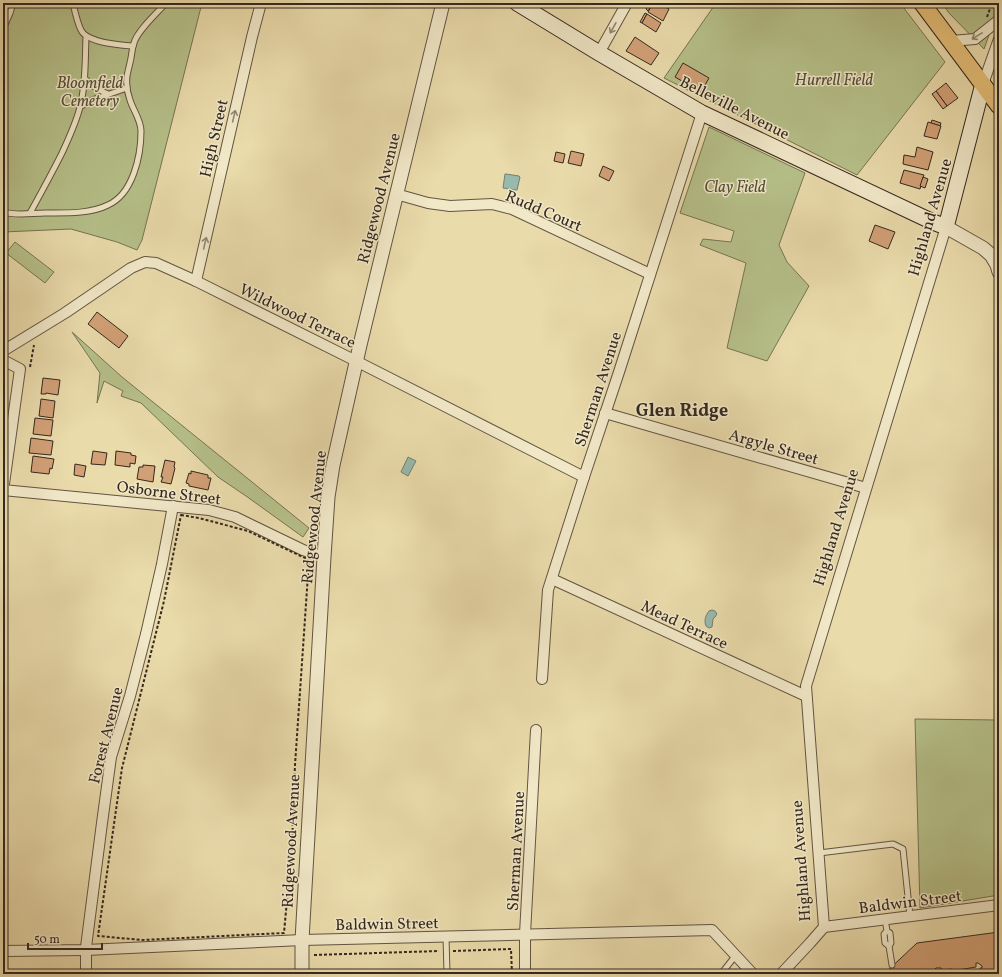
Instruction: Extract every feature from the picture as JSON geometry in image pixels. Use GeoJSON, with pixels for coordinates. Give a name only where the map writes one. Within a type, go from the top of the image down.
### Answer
{"type":"FeatureCollection","features":[{"type":"Feature","properties":{"kind":"main road","name":"Belleville Avenue"},"geometry":{"type":"LineString","coordinates":[[517,3],[599,53],[702,112],[946,227]]}},
{"type":"Feature","properties":{"kind":"main road"},"geometry":{"type":"LineString","coordinates":[[922,3],[999,106]]}},
{"type":"Feature","properties":{"kind":"main road","name":"Highland Avenue"},"geometry":{"type":"LineString","coordinates":[[946,227],[983,84]]}},
{"type":"Feature","properties":{"kind":"street","name":"High Street"},"geometry":{"type":"LineString","coordinates":[[196,281],[261,3]]}},
{"type":"Feature","properties":{"kind":"street","name":"Ridgewood Avenue"},"geometry":{"type":"LineString","coordinates":[[302,974],[302,940],[328,497],[333,465],[356,361],[442,3]]}},
{"type":"Feature","properties":{"kind":"street"},"geometry":{"type":"LineString","coordinates":[[599,53],[627,3]]}},
{"type":"Feature","properties":{"kind":"street"},"geometry":{"type":"LineString","coordinates":[[951,42],[975,39],[999,20]]}},
{"type":"Feature","properties":{"kind":"street"},"geometry":{"type":"LineString","coordinates":[[983,84],[999,39]]}},
{"type":"Feature","properties":{"kind":"street","name":"Sherman Avenue"},"geometry":{"type":"LineString","coordinates":[[542,679],[548,590],[702,112]]}},
{"type":"Feature","properties":{"kind":"street","name":"Rudd Court"},"geometry":{"type":"LineString","coordinates":[[396,194],[428,203],[450,206],[492,204],[512,209],[650,274]]}},
{"type":"Feature","properties":{"kind":"street"},"geometry":{"type":"LineString","coordinates":[[946,227],[984,248],[991,255],[999,272]]}},
{"type":"Feature","properties":{"kind":"street","name":"Highland Avenue"},"geometry":{"type":"LineString","coordinates":[[781,974],[810,944],[824,926],[806,686],[946,227]]}},
{"type":"Feature","properties":{"kind":"street","name":"Wildwood Terrace"},"geometry":{"type":"LineString","coordinates":[[3,350],[65,313],[131,268],[145,262],[156,263],[196,281],[584,477]]}},
{"type":"Feature","properties":{"kind":"street"},"geometry":{"type":"LineString","coordinates":[[3,360],[20,369],[3,490]]}},
{"type":"Feature","properties":{"kind":"street","name":"Argyle Street"},"geometry":{"type":"LineString","coordinates":[[605,413],[866,488]]}},
{"type":"Feature","properties":{"kind":"street","name":"Osborne Street"},"geometry":{"type":"LineString","coordinates":[[3,490],[210,510],[235,517],[303,550],[324,552]]}},
{"type":"Feature","properties":{"kind":"street","name":"Forest Avenue"},"geometry":{"type":"LineString","coordinates":[[86,974],[86,950],[112,758],[146,634],[162,564],[173,506]]}},
{"type":"Feature","properties":{"kind":"street","name":"Mead Terrace"},"geometry":{"type":"LineString","coordinates":[[552,579],[806,696]]}},
{"type":"Feature","properties":{"kind":"street","name":"Sherman Avenue"},"geometry":{"type":"LineString","coordinates":[[525,974],[525,934],[536,730]]}},
{"type":"Feature","properties":{"kind":"street","name":"Baldwin Street"},"geometry":{"type":"LineString","coordinates":[[824,926],[999,905]]}},
{"type":"Feature","properties":{"kind":"street","name":"Baldwin Street"},"geometry":{"type":"LineString","coordinates":[[3,951],[86,950],[302,940],[712,930],[753,974]]}},
{"type":"Feature","properties":{"kind":"lane"},"geometry":{"type":"LineString","coordinates":[[3,28],[13,3]]}},
{"type":"Feature","properties":{"kind":"lane"},"geometry":{"type":"LineString","coordinates":[[73,3],[81,31],[86,37],[113,44],[133,46]]}},
{"type":"Feature","properties":{"kind":"lane"},"geometry":{"type":"LineString","coordinates":[[3,212],[15,214],[65,213],[83,211],[109,205],[119,198],[127,187],[135,171],[141,142],[141,129],[138,117],[129,99],[127,88],[127,77],[133,46],[140,32],[166,3]]}},
{"type":"Feature","properties":{"kind":"lane"},"geometry":{"type":"LineString","coordinates":[[30,213],[71,134],[81,106],[86,72],[86,37]]}},
{"type":"Feature","properties":{"kind":"lane"},"geometry":{"type":"LineString","coordinates":[[84,79],[97,89],[108,94]]}},
{"type":"Feature","properties":{"kind":"lane"},"geometry":{"type":"LineString","coordinates":[[81,106],[95,99],[127,88]]}},
{"type":"Feature","properties":{"kind":"lane"},"geometry":{"type":"LineString","coordinates":[[819,853],[894,844],[903,849],[910,916]]}},
{"type":"Feature","properties":{"kind":"lane"},"geometry":{"type":"LineString","coordinates":[[885,919],[887,931],[884,934],[885,943],[889,946],[892,965]]}},
{"type":"Feature","properties":{"kind":"lane"},"geometry":{"type":"LineString","coordinates":[[446,936],[447,974]]}},
{"type":"Feature","properties":{"kind":"lane"},"geometry":{"type":"LineString","coordinates":[[721,974],[736,955]]}},
{"type":"Feature","properties":{"kind":"path"},"geometry":{"type":"LineString","coordinates":[[181,515],[248,530],[309,560],[295,765],[292,845],[284,933],[142,940],[98,936],[122,768],[164,601],[181,515]]}},
{"type":"Feature","properties":{"kind":"path"},"geometry":{"type":"LineString","coordinates":[[314,954],[511,949],[512,974]]}},
{"type":"Feature","properties":{"kind":"green space","name":"Bloomfield Cemetery"},"geometry":{"type":"Polygon","coordinates":[[[3,3],[202,3],[142,240],[137,250],[117,242],[71,229],[3,232],[3,3]]]}},
{"type":"Feature","properties":{"kind":"green space","name":"Hurrell Field"},"geometry":{"type":"Polygon","coordinates":[[[716,3],[900,3],[945,62],[857,175],[664,78],[716,3]]]}},
{"type":"Feature","properties":{"kind":"green space"},"geometry":{"type":"Polygon","coordinates":[[[942,3],[999,3],[999,7],[984,49],[949,13],[942,3]]]}},
{"type":"Feature","properties":{"kind":"green space","name":"Clay Field"},"geometry":{"type":"Polygon","coordinates":[[[709,127],[805,173],[779,245],[787,262],[809,286],[767,361],[727,348],[746,263],[700,245],[703,239],[731,242],[734,231],[680,213],[709,127]]]}},
{"type":"Feature","properties":{"kind":"green space"},"geometry":{"type":"Polygon","coordinates":[[[15,242],[54,272],[45,283],[6,253],[15,242]]]}},
{"type":"Feature","properties":{"kind":"green space"},"geometry":{"type":"Polygon","coordinates":[[[72,332],[122,377],[309,528],[303,537],[218,477],[141,403],[121,396],[123,391],[104,381],[97,403],[100,373],[72,332]]]}},
{"type":"Feature","properties":{"kind":"green space"},"geometry":{"type":"Polygon","coordinates":[[[915,719],[999,720],[999,895],[920,908],[915,719]]]}},
{"type":"Feature","properties":{"kind":"water"},"geometry":{"type":"Polygon","coordinates":[[[505,174],[520,177],[517,190],[503,188],[505,174]]]}},
{"type":"Feature","properties":{"kind":"water"},"geometry":{"type":"Polygon","coordinates":[[[408,457],[416,461],[408,476],[401,472],[408,457]]]}},
{"type":"Feature","properties":{"kind":"water"},"geometry":{"type":"Polygon","coordinates":[[[712,610],[717,614],[713,619],[712,627],[709,628],[706,626],[705,618],[709,611],[712,610]]]}},
{"type":"Feature","properties":{"kind":"building"},"geometry":{"type":"Polygon","coordinates":[[[649,3],[653,3],[648,11],[646,9],[649,3]]]}},
{"type":"Feature","properties":{"kind":"building"},"geometry":{"type":"Polygon","coordinates":[[[653,3],[658,3],[669,9],[663,21],[648,12],[653,3]]]}},
{"type":"Feature","properties":{"kind":"building"},"geometry":{"type":"Polygon","coordinates":[[[645,13],[647,14],[642,23],[640,22],[645,13]]]}},
{"type":"Feature","properties":{"kind":"building"},"geometry":{"type":"Polygon","coordinates":[[[647,14],[661,23],[656,32],[642,23],[647,14]]]}},
{"type":"Feature","properties":{"kind":"building"},"geometry":{"type":"Polygon","coordinates":[[[635,37],[659,53],[651,65],[626,51],[635,37]]]}},
{"type":"Feature","properties":{"kind":"building"},"geometry":{"type":"Polygon","coordinates":[[[683,63],[709,78],[701,92],[675,77],[683,63]]]}},
{"type":"Feature","properties":{"kind":"building"},"geometry":{"type":"Polygon","coordinates":[[[946,83],[958,98],[947,106],[936,91],[946,83]]]}},
{"type":"Feature","properties":{"kind":"building"},"geometry":{"type":"Polygon","coordinates":[[[936,91],[947,106],[943,109],[932,94],[936,91]]]}},
{"type":"Feature","properties":{"kind":"building"},"geometry":{"type":"Polygon","coordinates":[[[932,120],[941,123],[940,126],[931,123],[932,120]]]}},
{"type":"Feature","properties":{"kind":"building"},"geometry":{"type":"Polygon","coordinates":[[[928,122],[941,126],[937,139],[924,136],[928,122]]]}},
{"type":"Feature","properties":{"kind":"building"},"geometry":{"type":"Polygon","coordinates":[[[917,147],[933,152],[928,170],[903,164],[904,155],[915,157],[917,147]]]}},
{"type":"Feature","properties":{"kind":"building"},"geometry":{"type":"Polygon","coordinates":[[[571,151],[584,154],[581,166],[568,163],[571,151]]]}},
{"type":"Feature","properties":{"kind":"building"},"geometry":{"type":"Polygon","coordinates":[[[556,152],[565,154],[563,163],[554,161],[556,152]]]}},
{"type":"Feature","properties":{"kind":"building"},"geometry":{"type":"Polygon","coordinates":[[[603,166],[614,171],[609,181],[599,176],[603,166]]]}},
{"type":"Feature","properties":{"kind":"building"},"geometry":{"type":"Polygon","coordinates":[[[904,170],[924,175],[920,189],[900,183],[904,170]]]}},
{"type":"Feature","properties":{"kind":"building"},"geometry":{"type":"Polygon","coordinates":[[[923,177],[928,179],[925,188],[920,186],[923,177]]]}},
{"type":"Feature","properties":{"kind":"building"},"geometry":{"type":"Polygon","coordinates":[[[875,225],[895,232],[888,249],[869,241],[875,225]]]}},
{"type":"Feature","properties":{"kind":"building"},"geometry":{"type":"Polygon","coordinates":[[[97,312],[128,336],[119,348],[88,324],[97,312]]]}},
{"type":"Feature","properties":{"kind":"building"},"geometry":{"type":"Polygon","coordinates":[[[43,378],[60,380],[58,395],[46,393],[41,394],[43,378]]]}},
{"type":"Feature","properties":{"kind":"building"},"geometry":{"type":"Polygon","coordinates":[[[41,399],[55,401],[53,418],[39,416],[41,399]]]}},
{"type":"Feature","properties":{"kind":"building"},"geometry":{"type":"Polygon","coordinates":[[[35,418],[53,420],[51,436],[33,434],[35,418]]]}},
{"type":"Feature","properties":{"kind":"building"},"geometry":{"type":"Polygon","coordinates":[[[31,438],[53,441],[51,455],[29,453],[31,438]]]}},
{"type":"Feature","properties":{"kind":"building"},"geometry":{"type":"Polygon","coordinates":[[[93,451],[107,453],[105,465],[91,464],[93,451]]]}},
{"type":"Feature","properties":{"kind":"building"},"geometry":{"type":"Polygon","coordinates":[[[116,451],[131,453],[131,455],[136,456],[135,464],[130,463],[130,467],[115,465],[116,451]]]}},
{"type":"Feature","properties":{"kind":"building"},"geometry":{"type":"Polygon","coordinates":[[[33,456],[54,459],[52,469],[50,468],[49,474],[31,472],[33,456]]]}},
{"type":"Feature","properties":{"kind":"building"},"geometry":{"type":"Polygon","coordinates":[[[165,460],[175,462],[171,484],[161,482],[165,460]]]}},
{"type":"Feature","properties":{"kind":"building"},"geometry":{"type":"Polygon","coordinates":[[[75,464],[86,466],[84,477],[74,475],[75,464]]]}},
{"type":"Feature","properties":{"kind":"building"},"geometry":{"type":"Polygon","coordinates":[[[143,465],[155,466],[153,482],[137,479],[139,467],[143,467],[143,465]]]}},
{"type":"Feature","properties":{"kind":"building"},"geometry":{"type":"Polygon","coordinates":[[[191,471],[208,475],[208,478],[211,478],[208,490],[189,486],[189,484],[186,483],[191,471]]]}},
{"type":"Feature","properties":{"kind":"building"},"geometry":{"type":"Polygon","coordinates":[[[999,932],[999,974],[978,974],[981,972],[980,968],[982,968],[982,966],[976,963],[976,967],[952,971],[952,969],[942,970],[941,968],[936,968],[930,974],[884,974],[917,943],[999,932]]]}},
{"type":"Feature","properties":{"kind":"district","name":"Glen Ridge"},"geometry":{"type":"Point","coordinates":[682,410]}}]}
